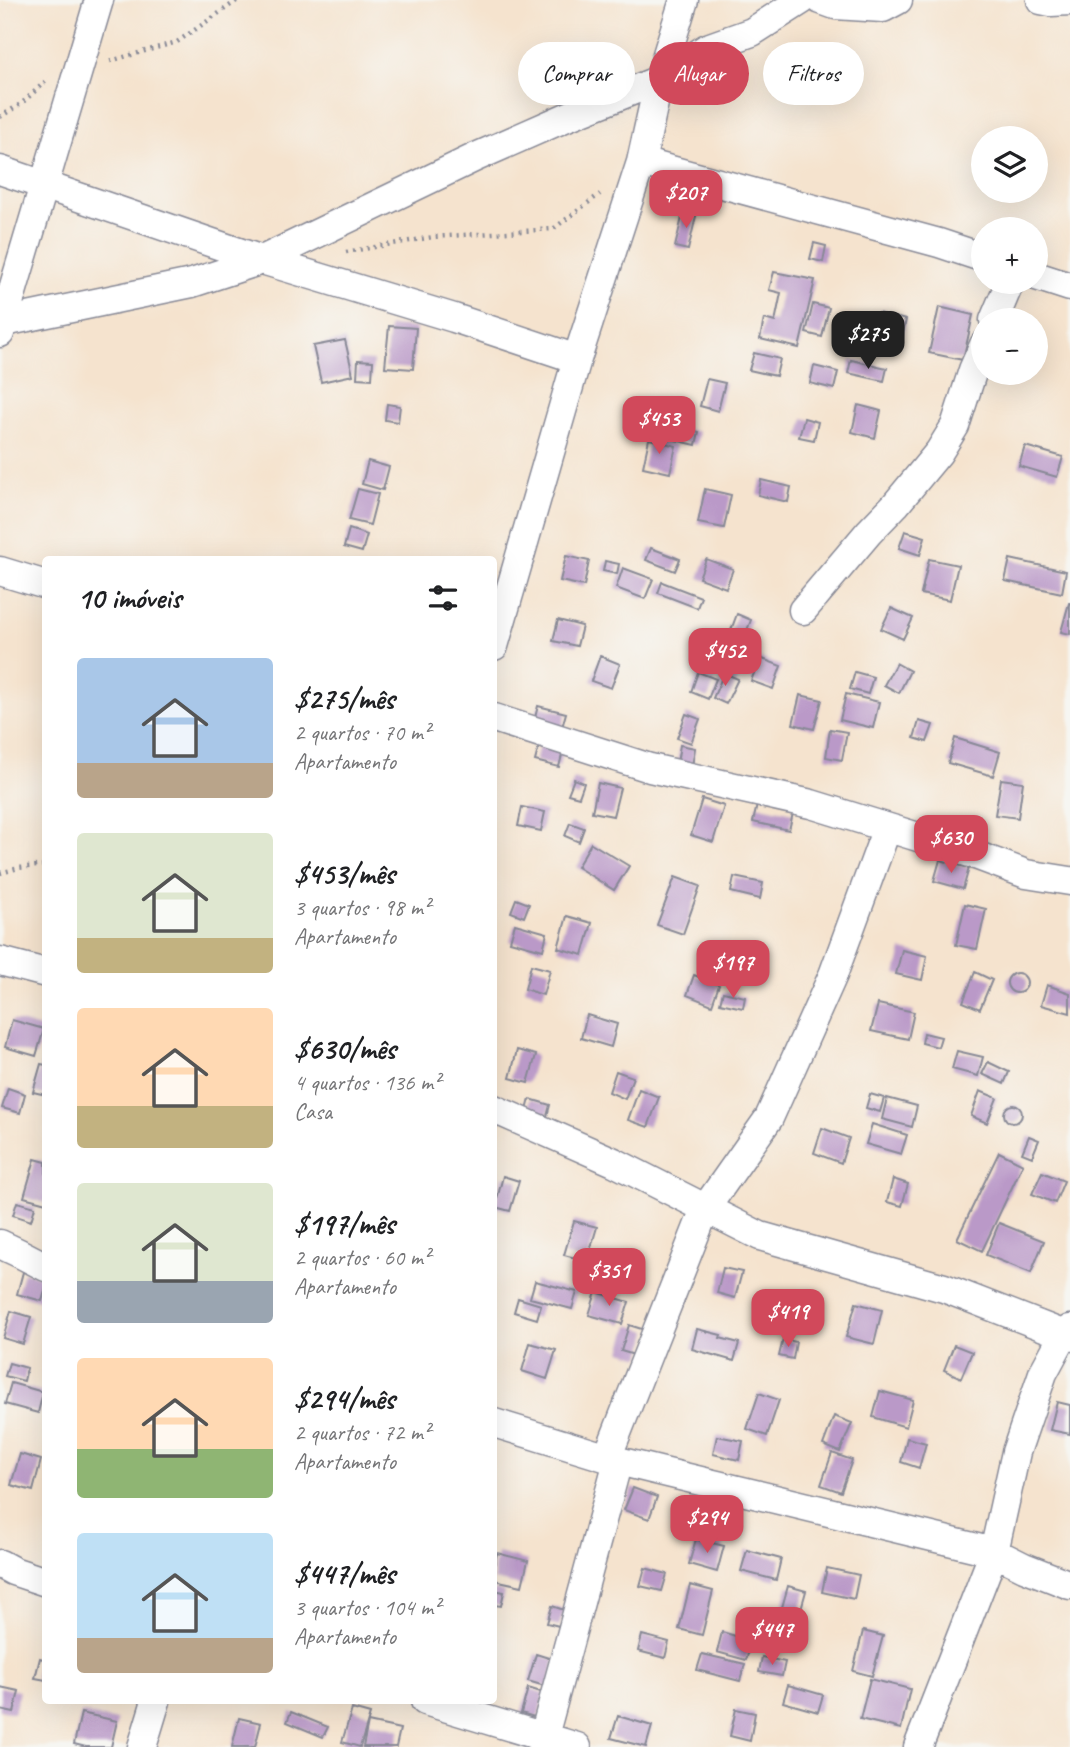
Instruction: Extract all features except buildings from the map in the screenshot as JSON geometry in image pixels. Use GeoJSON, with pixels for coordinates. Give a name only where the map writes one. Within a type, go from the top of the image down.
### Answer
{"type":"FeatureCollection","features":[{"type":"Feature","properties":{"kind":"street"},"geometry":{"type":"LineString","coordinates":[[99,0],[2,328],[192,283],[262,260],[477,157],[649,84]]}},
{"type":"Feature","properties":{"kind":"street"},"geometry":{"type":"LineString","coordinates":[[671,42],[684,0]]}},
{"type":"Feature","properties":{"kind":"street"},"geometry":{"type":"LineString","coordinates":[[724,42],[752,32],[802,0]]}},
{"type":"Feature","properties":{"kind":"street"},"geometry":{"type":"LineString","coordinates":[[821,0],[835,5],[883,8],[898,0]]}},
{"type":"Feature","properties":{"kind":"street"},"geometry":{"type":"LineString","coordinates":[[1041,0],[1070,1]]}},
{"type":"Feature","properties":{"kind":"street"},"geometry":{"type":"LineString","coordinates":[[497,636],[577,359],[640,162],[653,105]]}},
{"type":"Feature","properties":{"kind":"street"},"geometry":{"type":"LineString","coordinates":[[640,162],[971,254]]}},
{"type":"Feature","properties":{"kind":"street"},"geometry":{"type":"LineString","coordinates":[[0,170],[262,260],[454,318],[577,359]]}},
{"type":"Feature","properties":{"kind":"street"},"geometry":{"type":"LineString","coordinates":[[1048,280],[1070,287]]}},
{"type":"Feature","properties":{"kind":"street"},"geometry":{"type":"LineString","coordinates":[[803,610],[939,452],[955,426],[971,376]]}},
{"type":"Feature","properties":{"kind":"street"},"geometry":{"type":"LineString","coordinates":[[0,571],[42,583]]}},
{"type":"Feature","properties":{"kind":"street"},"geometry":{"type":"LineString","coordinates":[[497,719],[650,768],[811,804],[970,853],[1026,874],[1070,881]]}},
{"type":"Feature","properties":{"kind":"street"},"geometry":{"type":"LineString","coordinates":[[542,1742],[612,1460],[705,1209],[769,1118],[833,975],[887,828]]}},
{"type":"Feature","properties":{"kind":"street"},"geometry":{"type":"LineString","coordinates":[[0,961],[42,972]]}},
{"type":"Feature","properties":{"kind":"street"},"geometry":{"type":"LineString","coordinates":[[497,1110],[614,1162],[760,1236],[944,1288],[1068,1333],[1043,1373],[1016,1452],[994,1552],[918,1747]]}},
{"type":"Feature","properties":{"kind":"street"},"geometry":{"type":"LineString","coordinates":[[0,1244],[42,1265]]}},
{"type":"Feature","properties":{"kind":"street"},"geometry":{"type":"LineString","coordinates":[[497,1424],[612,1460],[994,1552],[1070,1585]]}},
{"type":"Feature","properties":{"kind":"street"},"geometry":{"type":"LineString","coordinates":[[0,1564],[42,1581]]}},
{"type":"Feature","properties":{"kind":"street"},"geometry":{"type":"LineString","coordinates":[[142,1747],[155,1704]]}},
{"type":"Feature","properties":{"kind":"street"},"geometry":{"type":"LineString","coordinates":[[434,1704],[542,1742],[577,1747]]}},
{"type":"Feature","properties":{"kind":"path"},"geometry":{"type":"LineString","coordinates":[[108,62],[177,42],[238,0]]}},
{"type":"Feature","properties":{"kind":"path"},"geometry":{"type":"LineString","coordinates":[[0,117],[22,103],[52,75]]}},
{"type":"Feature","properties":{"kind":"path"},"geometry":{"type":"LineString","coordinates":[[335,253],[433,237],[553,229],[640,162]]}},
{"type":"Feature","properties":{"kind":"path"},"geometry":{"type":"LineString","coordinates":[[0,873],[42,865]]}}]}
